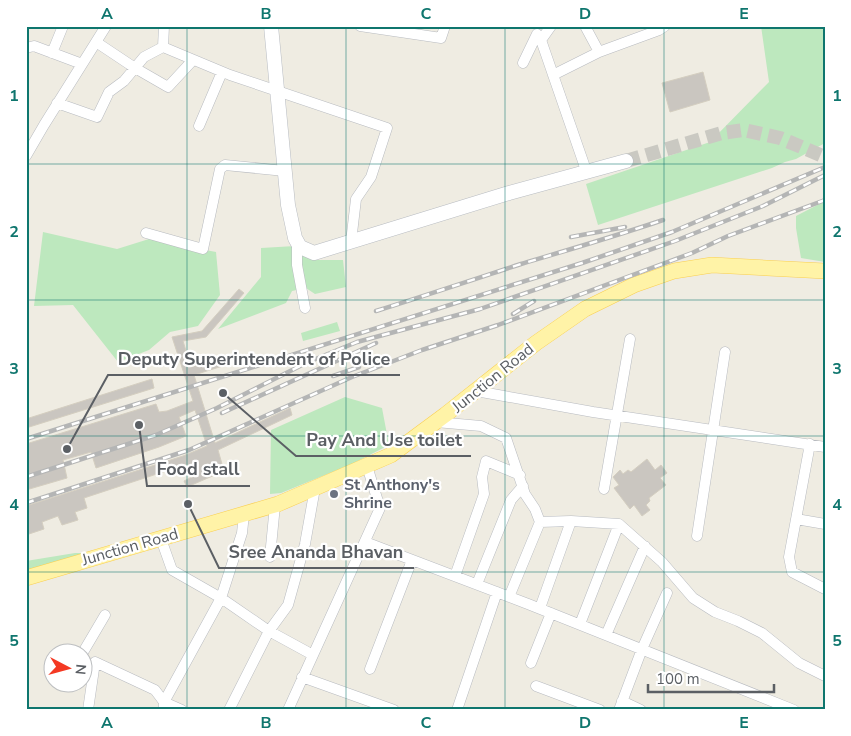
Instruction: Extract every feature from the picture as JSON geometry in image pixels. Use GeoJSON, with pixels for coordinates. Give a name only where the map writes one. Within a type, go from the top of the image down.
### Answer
{"type":"FeatureCollection","features":[{"type":"Feature","properties":{"kind":"main road"},"geometry":{"type":"LineString","coordinates":[[271,26],[288,205],[297,242],[300,247],[314,253],[509,193],[626,161]]}},
{"type":"Feature","properties":{"kind":"main road","name":"Junction Road"},"geometry":{"type":"LineString","coordinates":[[26,578],[275,505],[391,455],[536,343],[585,309],[634,285],[674,271],[712,264],[825,271]]}},
{"type":"Feature","properties":{"kind":"street"},"geometry":{"type":"LineString","coordinates":[[52,53],[63,26]]}},
{"type":"Feature","properties":{"kind":"street"},"geometry":{"type":"LineString","coordinates":[[26,156],[106,26]]}},
{"type":"Feature","properties":{"kind":"street"},"geometry":{"type":"LineString","coordinates":[[163,47],[164,26]]}},
{"type":"Feature","properties":{"kind":"street"},"geometry":{"type":"LineString","coordinates":[[360,26],[441,38],[445,26]]}},
{"type":"Feature","properties":{"kind":"street"},"geometry":{"type":"LineString","coordinates":[[541,40],[550,26]]}},
{"type":"Feature","properties":{"kind":"street"},"geometry":{"type":"LineString","coordinates":[[585,26],[599,52]]}},
{"type":"Feature","properties":{"kind":"street"},"geometry":{"type":"LineString","coordinates":[[553,75],[599,52],[660,28]]}},
{"type":"Feature","properties":{"kind":"street"},"geometry":{"type":"LineString","coordinates":[[523,63],[537,34],[541,40],[587,173]]}},
{"type":"Feature","properties":{"kind":"street"},"geometry":{"type":"LineString","coordinates":[[96,42],[134,68],[168,87],[193,60]]}},
{"type":"Feature","properties":{"kind":"street"},"geometry":{"type":"LineString","coordinates":[[26,48],[34,46],[82,64]]}},
{"type":"Feature","properties":{"kind":"street"},"geometry":{"type":"LineString","coordinates":[[163,47],[222,72],[387,128],[371,177],[356,198],[351,242]]}},
{"type":"Feature","properties":{"kind":"street"},"geometry":{"type":"LineString","coordinates":[[57,103],[97,117],[109,92],[124,81],[144,57],[163,47]]}},
{"type":"Feature","properties":{"kind":"street"},"geometry":{"type":"LineString","coordinates":[[199,126],[222,72]]}},
{"type":"Feature","properties":{"kind":"street"},"geometry":{"type":"LineString","coordinates":[[146,233],[203,249],[220,168],[225,164],[285,171]]}},
{"type":"Feature","properties":{"kind":"street"},"geometry":{"type":"LineString","coordinates":[[297,242],[297,265],[305,308]]}},
{"type":"Feature","properties":{"kind":"street"},"geometry":{"type":"LineString","coordinates":[[604,490],[630,339]]}},
{"type":"Feature","properties":{"kind":"street"},"geometry":{"type":"LineString","coordinates":[[697,536],[725,352]]}},
{"type":"Feature","properties":{"kind":"street"},"geometry":{"type":"LineString","coordinates":[[476,391],[616,416],[825,447]]}},
{"type":"Feature","properties":{"kind":"street"},"geometry":{"type":"LineString","coordinates":[[436,422],[480,426],[506,438],[525,494],[535,509],[540,522],[509,596]]}},
{"type":"Feature","properties":{"kind":"street"},"geometry":{"type":"LineString","coordinates":[[810,444],[789,557],[792,572],[825,589]]}},
{"type":"Feature","properties":{"kind":"street"},"geometry":{"type":"LineString","coordinates":[[455,576],[484,494],[482,477],[486,461],[520,475]]}},
{"type":"Feature","properties":{"kind":"street"},"geometry":{"type":"LineString","coordinates":[[288,710],[380,508],[367,466]]}},
{"type":"Feature","properties":{"kind":"street"},"geometry":{"type":"LineString","coordinates":[[477,584],[511,500],[523,486]]}},
{"type":"Feature","properties":{"kind":"street"},"geometry":{"type":"LineString","coordinates":[[229,710],[269,632],[288,605],[305,544],[315,488]]}},
{"type":"Feature","properties":{"kind":"street"},"geometry":{"type":"LineString","coordinates":[[270,557],[275,505]]}},
{"type":"Feature","properties":{"kind":"street"},"geometry":{"type":"LineString","coordinates":[[164,706],[220,598],[242,532],[244,514]]}},
{"type":"Feature","properties":{"kind":"street"},"geometry":{"type":"LineString","coordinates":[[796,520],[825,524]]}},
{"type":"Feature","properties":{"kind":"street"},"geometry":{"type":"LineString","coordinates":[[540,522],[571,521],[619,524],[678,578],[694,598],[715,612],[762,633],[799,663],[825,676]]}},
{"type":"Feature","properties":{"kind":"street"},"geometry":{"type":"LineString","coordinates":[[540,608],[571,521]]}},
{"type":"Feature","properties":{"kind":"street"},"geometry":{"type":"LineString","coordinates":[[580,624],[619,524]]}},
{"type":"Feature","properties":{"kind":"street"},"geometry":{"type":"LineString","coordinates":[[161,538],[172,570],[220,598],[269,632],[313,655]]}},
{"type":"Feature","properties":{"kind":"street"},"geometry":{"type":"LineString","coordinates":[[365,542],[540,608],[794,710]]}},
{"type":"Feature","properties":{"kind":"street"},"geometry":{"type":"LineString","coordinates":[[606,635],[645,546]]}},
{"type":"Feature","properties":{"kind":"street"},"geometry":{"type":"LineString","coordinates":[[370,669],[412,560]]}},
{"type":"Feature","properties":{"kind":"street"},"geometry":{"type":"LineString","coordinates":[[457,710],[497,592]]}},
{"type":"Feature","properties":{"kind":"street"},"geometry":{"type":"LineString","coordinates":[[641,710],[620,706],[642,649],[667,593]]}},
{"type":"Feature","properties":{"kind":"street"},"geometry":{"type":"LineString","coordinates":[[530,663],[551,613]]}},
{"type":"Feature","properties":{"kind":"street"},"geometry":{"type":"LineString","coordinates":[[88,644],[105,615]]}},
{"type":"Feature","properties":{"kind":"street"},"geometry":{"type":"LineString","coordinates":[[92,660],[155,690],[164,706],[182,710]]}},
{"type":"Feature","properties":{"kind":"street"},"geometry":{"type":"LineString","coordinates":[[88,710],[95,662]]}},
{"type":"Feature","properties":{"kind":"street"},"geometry":{"type":"LineString","coordinates":[[302,678],[394,710]]}},
{"type":"Feature","properties":{"kind":"street"},"geometry":{"type":"LineString","coordinates":[[536,686],[600,710]]}},
{"type":"Feature","properties":{"kind":"green space"},"geometry":{"type":"Polygon","coordinates":[[[761,26],[825,26],[825,143],[796,159],[772,168],[598,225],[586,184],[710,142],[769,82],[761,26]]]}},
{"type":"Feature","properties":{"kind":"green space"},"geometry":{"type":"Polygon","coordinates":[[[825,201],[825,262],[801,258],[796,216],[825,201]]]}},
{"type":"Feature","properties":{"kind":"green space"},"geometry":{"type":"Polygon","coordinates":[[[43,232],[117,249],[149,239],[216,252],[220,295],[198,326],[170,332],[149,350],[118,362],[73,305],[34,306],[43,232]]]}},
{"type":"Feature","properties":{"kind":"green space"},"geometry":{"type":"Polygon","coordinates":[[[295,246],[314,260],[343,260],[346,287],[315,294],[306,288],[292,291],[286,303],[218,329],[261,277],[261,248],[295,246]]]}},
{"type":"Feature","properties":{"kind":"green space"},"geometry":{"type":"Polygon","coordinates":[[[337,322],[340,331],[303,341],[301,333],[337,322]]]}},
{"type":"Feature","properties":{"kind":"green space"},"geometry":{"type":"Polygon","coordinates":[[[345,397],[382,408],[389,445],[352,464],[281,493],[270,494],[271,430],[345,397]]]}},
{"type":"Feature","properties":{"kind":"green space"},"geometry":{"type":"Polygon","coordinates":[[[75,553],[91,553],[26,573],[26,561],[75,553]]]}},
{"type":"Feature","properties":{"kind":"building"},"geometry":{"type":"Polygon","coordinates":[[[703,72],[710,100],[670,112],[662,83],[703,72]]]}},
{"type":"Feature","properties":{"kind":"building"},"geometry":{"type":"Polygon","coordinates":[[[239,289],[244,293],[206,337],[183,341],[191,367],[227,356],[229,364],[194,375],[215,443],[290,408],[292,415],[218,450],[224,471],[187,487],[184,481],[194,476],[187,464],[84,498],[87,508],[75,512],[78,520],[62,525],[58,516],[42,522],[44,529],[26,535],[26,506],[183,456],[207,446],[195,410],[179,417],[186,436],[96,468],[91,452],[63,460],[67,478],[26,490],[26,444],[156,404],[159,412],[167,411],[193,401],[172,337],[202,331],[239,289]]]}},
{"type":"Feature","properties":{"kind":"building"},"geometry":{"type":"Polygon","coordinates":[[[152,379],[154,388],[26,428],[26,419],[152,379]]]}},
{"type":"Feature","properties":{"kind":"building"},"geometry":{"type":"Polygon","coordinates":[[[647,459],[655,470],[661,465],[667,473],[660,478],[666,485],[649,498],[650,501],[646,505],[650,510],[642,516],[634,505],[630,509],[614,488],[619,485],[613,477],[620,470],[623,474],[628,470],[631,472],[647,459]]]}},
{"type":"Feature","properties":{"kind":"tunnel"},"geometry":{"type":"LineString","coordinates":[[626,161],[722,133],[744,130],[780,138],[825,157]]}},
{"type":"Feature","properties":{"kind":"railway"},"geometry":{"type":"LineString","coordinates":[[26,439],[582,263],[672,232],[825,167]]}},
{"type":"Feature","properties":{"kind":"railway"},"geometry":{"type":"LineString","coordinates":[[26,477],[156,435],[217,408],[306,363],[357,342],[480,309],[675,241],[763,206],[825,175]]}},
{"type":"Feature","properties":{"kind":"railway"},"geometry":{"type":"LineString","coordinates":[[26,503],[189,450],[352,377],[692,253],[728,236],[825,200]]}},
{"type":"Feature","properties":{"kind":"railway"},"geometry":{"type":"LineString","coordinates":[[376,311],[663,220]]}},
{"type":"Feature","properties":{"kind":"railway"},"geometry":{"type":"LineString","coordinates":[[571,237],[625,227]]}},
{"type":"Feature","properties":{"kind":"railway"},"geometry":{"type":"LineString","coordinates":[[513,314],[534,301]]}},
{"type":"Feature","properties":{"kind":"railway"},"geometry":{"type":"LineString","coordinates":[[222,413],[376,343]]}},
{"type":"Feature","properties":{"kind":"railway"},"geometry":{"type":"LineString","coordinates":[[333,376],[359,367]]}},
{"type":"Feature","properties":{"kind":"place","name":"Pay And Use toilet"},"geometry":{"type":"Point","coordinates":[223,393]}},
{"type":"Feature","properties":{"kind":"place","name":"Food stall"},"geometry":{"type":"Point","coordinates":[139,425]}},
{"type":"Feature","properties":{"kind":"place","name":"Deputy Superintendent of Police"},"geometry":{"type":"Point","coordinates":[67,449]}},
{"type":"Feature","properties":{"kind":"place","name":"St Anthony's Shrine"},"geometry":{"type":"Point","coordinates":[334,494]}},
{"type":"Feature","properties":{"kind":"place","name":"Sree Ananda Bhavan"},"geometry":{"type":"Point","coordinates":[188,504]}}]}
